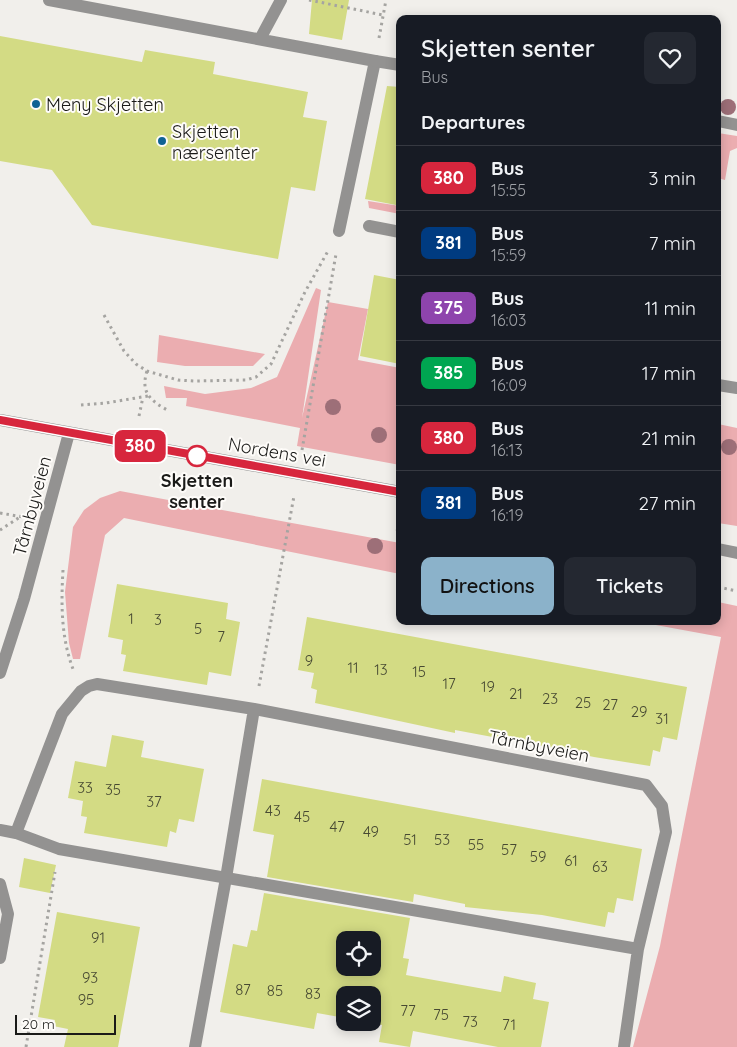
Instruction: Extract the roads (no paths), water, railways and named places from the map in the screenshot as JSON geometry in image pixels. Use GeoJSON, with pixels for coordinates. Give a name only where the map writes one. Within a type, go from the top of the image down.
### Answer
{"type":"FeatureCollection","features":[{"type":"Feature","properties":{"kind":"street"},"geometry":{"type":"LineString","coordinates":[[49,0],[396,64]]}},
{"type":"Feature","properties":{"kind":"street"},"geometry":{"type":"LineString","coordinates":[[260,39],[281,0]]}},
{"type":"Feature","properties":{"kind":"street"},"geometry":{"type":"LineString","coordinates":[[339,231],[375,60]]}},
{"type":"Feature","properties":{"kind":"street"},"geometry":{"type":"LineString","coordinates":[[721,122],[737,125]]}},
{"type":"Feature","properties":{"kind":"street"},"geometry":{"type":"LineString","coordinates":[[369,226],[396,231]]}},
{"type":"Feature","properties":{"kind":"street"},"geometry":{"type":"LineString","coordinates":[[721,385],[737,388]]}},
{"type":"Feature","properties":{"kind":"street","name":"Nordens vei"},"geometry":{"type":"LineString","coordinates":[[0,420],[396,491]]}},
{"type":"Feature","properties":{"kind":"street","name":"Tårnbyveien"},"geometry":{"type":"LineString","coordinates":[[0,673],[29,582],[69,433]]}},
{"type":"Feature","properties":{"kind":"street"},"geometry":{"type":"LineString","coordinates":[[721,550],[737,553]]}},
{"type":"Feature","properties":{"kind":"street","name":"Tårnbyveien"},"geometry":{"type":"LineString","coordinates":[[16,833],[62,714],[81,691],[97,684],[254,709],[646,785],[662,806],[666,832],[638,949],[624,1047]]}},
{"type":"Feature","properties":{"kind":"street"},"geometry":{"type":"LineString","coordinates":[[195,1047],[254,709]]}},
{"type":"Feature","properties":{"kind":"street"},"geometry":{"type":"LineString","coordinates":[[0,830],[16,833],[59,849],[638,949]]}},
{"type":"Feature","properties":{"kind":"street"},"geometry":{"type":"LineString","coordinates":[[0,884],[8,914],[0,958]]}},
{"type":"Feature","properties":{"kind":"place","name":"Meny Skjetten"},"geometry":{"type":"Point","coordinates":[36,104]}},
{"type":"Feature","properties":{"kind":"place","name":"Skjetten nærsenter"},"geometry":{"type":"Point","coordinates":[162,141]}},
{"type":"Feature","properties":{"kind":"place","name":"Skjetten senter"},"geometry":{"type":"Point","coordinates":[197,456]}}]}
